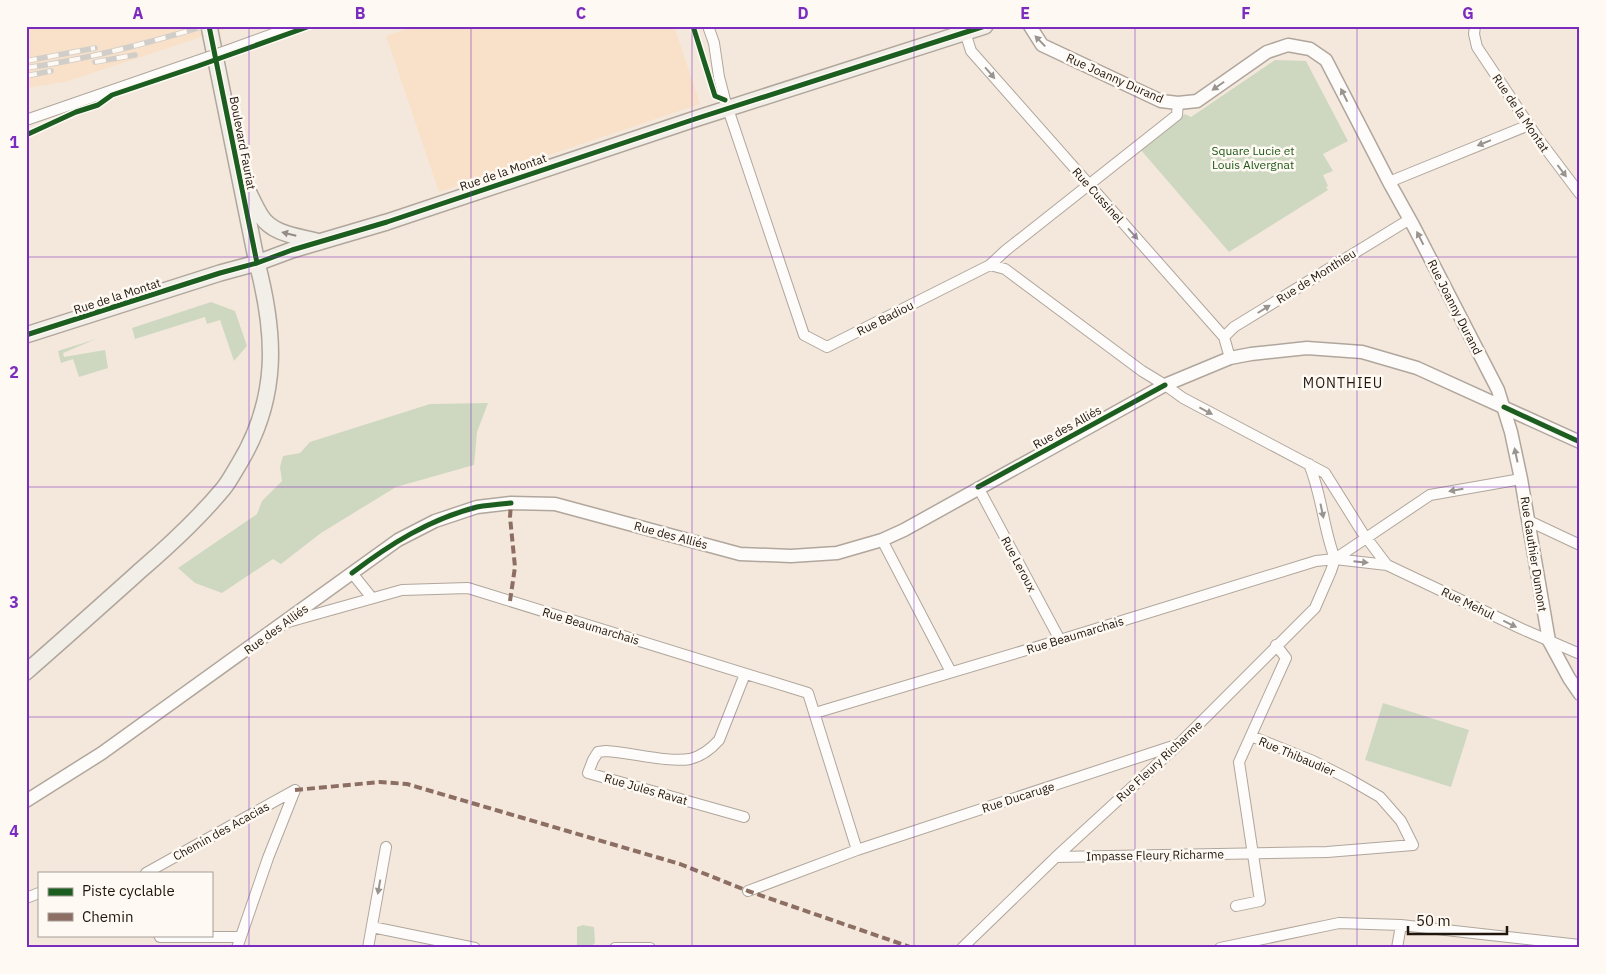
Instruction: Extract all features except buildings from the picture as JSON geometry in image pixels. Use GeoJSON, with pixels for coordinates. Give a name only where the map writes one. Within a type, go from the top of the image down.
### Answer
{"type":"FeatureCollection","features":[{"type":"Feature","properties":{"kind":"main road","name":"Boulevard Fauriat"},"geometry":{"type":"LineString","coordinates":[[26,672],[189,527],[224,488],[251,443],[266,400],[272,355],[267,298],[257,263],[209,26]]}},
{"type":"Feature","properties":{"kind":"main road","name":"Rue de la Montat"},"geometry":{"type":"LineString","coordinates":[[26,335],[257,263],[292,250],[387,222],[728,108],[985,26]]}},
{"type":"Feature","properties":{"kind":"main road","name":"Boulevard Fauriat"},"geometry":{"type":"LineString","coordinates":[[240,174],[261,217]]}},
{"type":"Feature","properties":{"kind":"main road","name":"Rue de la Montat"},"geometry":{"type":"LineString","coordinates":[[261,217],[270,226],[282,233],[320,242]]}},
{"type":"Feature","properties":{"kind":"street"},"geometry":{"type":"LineString","coordinates":[[26,120],[295,26]]}},
{"type":"Feature","properties":{"kind":"street"},"geometry":{"type":"LineString","coordinates":[[708,26],[714,43],[719,76],[728,108]]}},
{"type":"Feature","properties":{"kind":"street","name":"Rue Joanny Durand"},"geometry":{"type":"LineString","coordinates":[[1030,26],[1042,45],[1161,102],[1197,101],[1268,52],[1288,45],[1310,49],[1326,60],[1498,390],[1504,407]]}},
{"type":"Feature","properties":{"kind":"street","name":"Rue de la Montat"},"geometry":{"type":"LineString","coordinates":[[1475,26],[1477,48],[1529,125],[1580,194]]}},
{"type":"Feature","properties":{"kind":"street","name":"Rue Cussinel"},"geometry":{"type":"LineString","coordinates":[[965,32],[971,51],[1224,337],[1230,358]]}},
{"type":"Feature","properties":{"kind":"street"},"geometry":{"type":"LineString","coordinates":[[990,265],[1005,250],[1177,115],[1178,103]]}},
{"type":"Feature","properties":{"kind":"street","name":"Rue Badiou"},"geometry":{"type":"LineString","coordinates":[[728,108],[804,335],[828,348],[990,265]]}},
{"type":"Feature","properties":{"kind":"street"},"geometry":{"type":"LineString","coordinates":[[1389,182],[1529,125]]}},
{"type":"Feature","properties":{"kind":"street","name":"Rue de Monthieu"},"geometry":{"type":"LineString","coordinates":[[1224,337],[1234,327],[1410,219]]}},
{"type":"Feature","properties":{"kind":"street"},"geometry":{"type":"LineString","coordinates":[[990,265],[1006,269],[1142,372],[1164,385]]}},
{"type":"Feature","properties":{"kind":"street","name":"Rue des Alliés"},"geometry":{"type":"LineString","coordinates":[[26,801],[102,753],[398,540],[435,521],[477,507],[511,502],[555,504],[740,554],[792,556],[837,553],[882,540],[1164,385],[1230,358],[1307,348],[1362,352],[1417,368],[1580,442]]}},
{"type":"Feature","properties":{"kind":"street","name":"Rue Mehul"},"geometry":{"type":"LineString","coordinates":[[1164,385],[1190,402],[1325,473],[1387,565]]}},
{"type":"Feature","properties":{"kind":"street","name":"Rue Gauthier Dumont"},"geometry":{"type":"LineString","coordinates":[[1504,407],[1521,479],[1549,641],[1580,694]]}},
{"type":"Feature","properties":{"kind":"street"},"geometry":{"type":"LineString","coordinates":[[1309,464],[1316,480],[1330,546],[1335,559],[1430,495],[1521,479]]}},
{"type":"Feature","properties":{"kind":"street","name":"Rue Leroux"},"geometry":{"type":"LineString","coordinates":[[978,487],[1060,640]]}},
{"type":"Feature","properties":{"kind":"street"},"geometry":{"type":"LineString","coordinates":[[1529,521],[1580,544]]}},
{"type":"Feature","properties":{"kind":"street"},"geometry":{"type":"LineString","coordinates":[[882,540],[951,672]]}},
{"type":"Feature","properties":{"kind":"street","name":"Rue Mehul"},"geometry":{"type":"LineString","coordinates":[[1335,559],[1387,565],[1522,629],[1580,654]]}},
{"type":"Feature","properties":{"kind":"street","name":"Rue Beaumarchais"},"geometry":{"type":"LineString","coordinates":[[282,624],[402,590],[468,588],[808,693],[815,713],[1316,561],[1335,559]]}},
{"type":"Feature","properties":{"kind":"street","name":"Rue Fleury Richarme"},"geometry":{"type":"LineString","coordinates":[[962,948],[1056,857],[1179,744],[1315,608],[1335,559]]}},
{"type":"Feature","properties":{"kind":"street"},"geometry":{"type":"LineString","coordinates":[[352,573],[372,598]]}},
{"type":"Feature","properties":{"kind":"street","name":"Rue Thibaudier"},"geometry":{"type":"LineString","coordinates":[[1276,645],[1286,658],[1251,736],[1349,778],[1380,797],[1401,821],[1413,845]]}},
{"type":"Feature","properties":{"kind":"street","name":"Rue Jules Ravat"},"geometry":{"type":"LineString","coordinates":[[744,817],[588,773],[598,752],[606,750],[677,760],[690,759],[702,754],[719,740],[745,674]]}},
{"type":"Feature","properties":{"kind":"street"},"geometry":{"type":"LineString","coordinates":[[815,713],[857,850]]}},
{"type":"Feature","properties":{"kind":"street"},"geometry":{"type":"LineString","coordinates":[[1236,906],[1260,901],[1239,762],[1251,736]]}},
{"type":"Feature","properties":{"kind":"street","name":"Rue Ducaruge"},"geometry":{"type":"LineString","coordinates":[[748,891],[857,850],[1179,744]]}},
{"type":"Feature","properties":{"kind":"street","name":"Chemin des Acacias"},"geometry":{"type":"LineString","coordinates":[[148,872],[296,790],[268,858],[240,937]]}},
{"type":"Feature","properties":{"kind":"street","name":"Impasse Fleury Richarme"},"geometry":{"type":"LineString","coordinates":[[1056,857],[1327,852],[1413,845]]}},
{"type":"Feature","properties":{"kind":"street"},"geometry":{"type":"LineString","coordinates":[[368,948],[386,847]]}},
{"type":"Feature","properties":{"kind":"street"},"geometry":{"type":"LineString","coordinates":[[26,898],[38,893]]}},
{"type":"Feature","properties":{"kind":"street"},"geometry":{"type":"LineString","coordinates":[[1220,948],[1339,923],[1401,924],[1580,945]]}},
{"type":"Feature","properties":{"kind":"street"},"geometry":{"type":"LineString","coordinates":[[1397,948],[1401,924]]}},
{"type":"Feature","properties":{"kind":"street"},"geometry":{"type":"LineString","coordinates":[[372,927],[475,948]]}},
{"type":"Feature","properties":{"kind":"street"},"geometry":{"type":"LineString","coordinates":[[160,936],[240,937],[237,948]]}},
{"type":"Feature","properties":{"kind":"street"},"geometry":{"type":"LineString","coordinates":[[615,948],[650,948]]}},
{"type":"Feature","properties":{"kind":"shaded area"},"geometry":{"type":"Polygon","coordinates":[[[26,26],[235,26],[65,82],[26,88],[26,26]]]}},
{"type":"Feature","properties":{"kind":"shaded area"},"geometry":{"type":"Polygon","coordinates":[[[414,26],[674,26],[700,104],[439,192],[386,36],[414,26]]]}},
{"type":"Feature","properties":{"kind":"green space","name":"Square Lucie et Louis Alvergnat"},"geometry":{"type":"Polygon","coordinates":[[[1275,60],[1306,61],[1348,141],[1323,154],[1333,171],[1323,175],[1328,190],[1229,252],[1140,149],[1185,114],[1191,117],[1275,60]]]}},
{"type":"Feature","properties":{"kind":"green space"},"geometry":{"type":"Polygon","coordinates":[[[211,302],[235,311],[247,346],[234,361],[220,320],[207,324],[205,317],[135,339],[132,328],[211,302]]]}},
{"type":"Feature","properties":{"kind":"green space"},"geometry":{"type":"Polygon","coordinates":[[[96,339],[63,353],[64,357],[105,350],[108,368],[79,377],[73,359],[61,363],[58,351],[96,339]]]}},
{"type":"Feature","properties":{"kind":"green space"},"geometry":{"type":"Polygon","coordinates":[[[488,403],[477,432],[474,465],[396,487],[321,533],[281,564],[273,559],[222,593],[195,583],[178,568],[257,514],[262,501],[282,481],[280,467],[283,456],[300,453],[310,442],[430,404],[488,403]]]}},
{"type":"Feature","properties":{"kind":"green space"},"geometry":{"type":"Polygon","coordinates":[[[1383,703],[1469,730],[1451,787],[1365,760],[1383,703]]]}},
{"type":"Feature","properties":{"kind":"green space"},"geometry":{"type":"Polygon","coordinates":[[[583,925],[594,927],[595,943],[584,948],[577,946],[577,927],[583,925]]]}},
{"type":"Feature","properties":{"kind":"railway"},"geometry":{"type":"LineString","coordinates":[[26,68],[116,50],[204,26]]}},
{"type":"Feature","properties":{"kind":"railway"},"geometry":{"type":"LineString","coordinates":[[26,61],[95,48]]}},
{"type":"Feature","properties":{"kind":"railway"},"geometry":{"type":"LineString","coordinates":[[95,62],[135,55]]}},
{"type":"Feature","properties":{"kind":"railway"},"geometry":{"type":"LineString","coordinates":[[26,76],[51,71]]}},
{"type":"Feature","properties":{"kind":"marked path"},"geometry":{"type":"LineString","coordinates":[[510,601],[515,567],[510,517],[511,503]]}},
{"type":"Feature","properties":{"kind":"marked path"},"geometry":{"type":"LineString","coordinates":[[295,790],[380,782],[407,784],[680,864],[748,891],[913,948]]}},
{"type":"Feature","properties":{"kind":"cycle path"},"geometry":{"type":"LineString","coordinates":[[209,26],[257,263]]}},
{"type":"Feature","properties":{"kind":"cycle path"},"geometry":{"type":"LineString","coordinates":[[26,135],[76,112],[98,105],[112,95],[310,26]]}},
{"type":"Feature","properties":{"kind":"cycle path"},"geometry":{"type":"LineString","coordinates":[[693,26],[715,96],[725,100]]}},
{"type":"Feature","properties":{"kind":"cycle path"},"geometry":{"type":"LineString","coordinates":[[26,335],[257,263],[292,250],[387,222],[695,119],[985,26]]}},
{"type":"Feature","properties":{"kind":"cycle path"},"geometry":{"type":"LineString","coordinates":[[978,487],[1165,385]]}},
{"type":"Feature","properties":{"kind":"cycle path"},"geometry":{"type":"LineString","coordinates":[[1504,407],[1580,442]]}},
{"type":"Feature","properties":{"kind":"cycle path"},"geometry":{"type":"LineString","coordinates":[[352,573],[381,552],[443,518],[477,507],[511,503]]}},
{"type":"Feature","properties":{"kind":"district","name":"MONTHIEU"},"geometry":{"type":"Point","coordinates":[1343,383]}}]}
